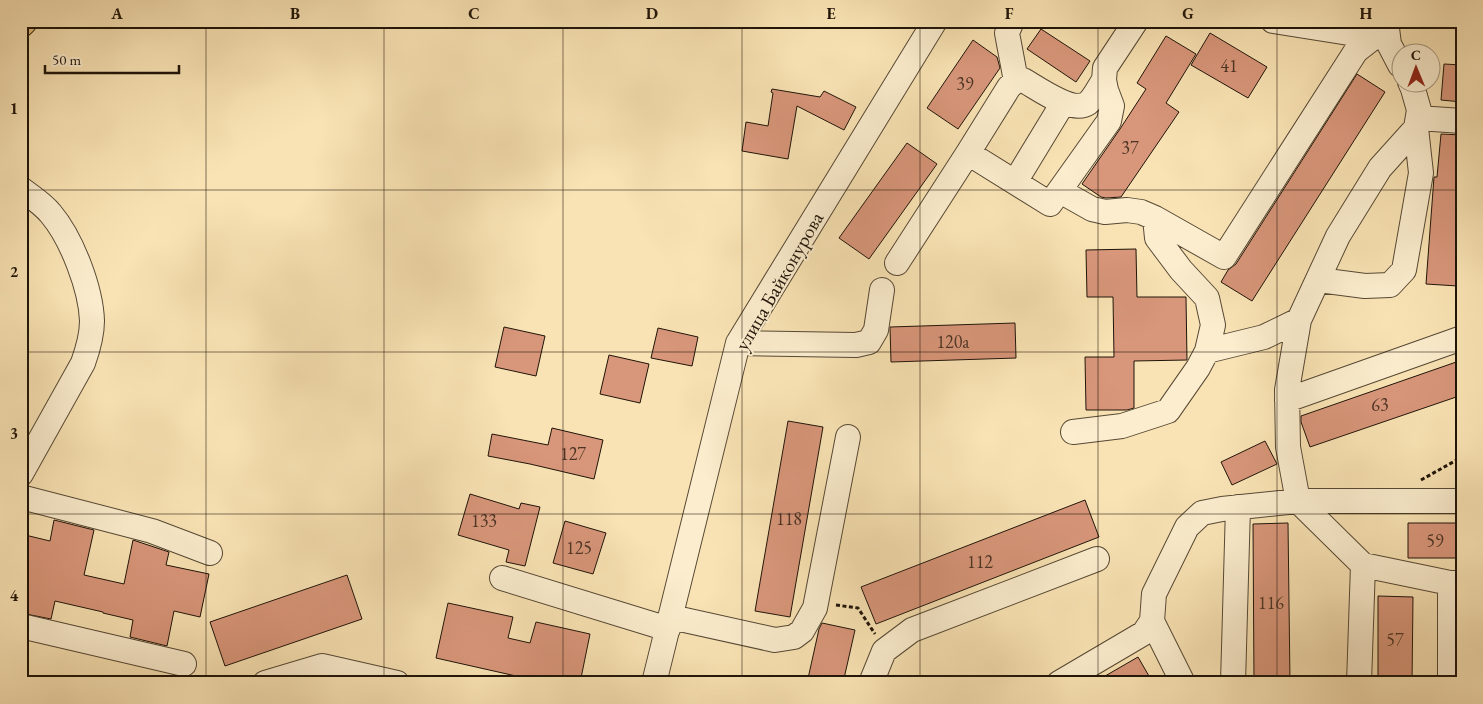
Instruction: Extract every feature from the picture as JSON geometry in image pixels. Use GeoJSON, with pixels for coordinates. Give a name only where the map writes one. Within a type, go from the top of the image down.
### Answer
{"type":"FeatureCollection","features":[{"type":"Feature","properties":{"kind":"street","name":"улица Байконурова"},"geometry":{"type":"LineString","coordinates":[[654,683],[738,343],[935,21]]}},
{"type":"Feature","properties":{"kind":"street"},"geometry":{"type":"LineString","coordinates":[[1012,21],[1006,33],[1016,81]]}},
{"type":"Feature","properties":{"kind":"street"},"geometry":{"type":"LineString","coordinates":[[968,153],[1050,204],[1109,121],[1112,106],[1104,80],[1105,68],[1136,21]]}},
{"type":"Feature","properties":{"kind":"street"},"geometry":{"type":"LineString","coordinates":[[1273,21],[1381,27]]}},
{"type":"Feature","properties":{"kind":"street"},"geometry":{"type":"LineString","coordinates":[[1060,190],[1092,209],[1105,212],[1127,210],[1141,212],[1224,257],[1356,51],[1381,27]]}},
{"type":"Feature","properties":{"kind":"street"},"geometry":{"type":"LineString","coordinates":[[1381,27],[1390,46]]}},
{"type":"Feature","properties":{"kind":"street"},"geometry":{"type":"LineString","coordinates":[[897,263],[1009,87],[1016,81],[1023,80],[1063,103],[1083,106],[1089,102],[1104,80]]}},
{"type":"Feature","properties":{"kind":"street"},"geometry":{"type":"LineString","coordinates":[[1318,280],[1365,286],[1390,285],[1404,270],[1421,173],[1417,123],[1419,110],[1414,92]]}},
{"type":"Feature","properties":{"kind":"street"},"geometry":{"type":"LineString","coordinates":[[1015,182],[1063,103]]}},
{"type":"Feature","properties":{"kind":"street"},"geometry":{"type":"LineString","coordinates":[[1450,683],[1456,583],[1363,565],[1298,501],[1288,447],[1287,390],[1300,320],[1338,236],[1380,168],[1417,123],[1462,122]]}},
{"type":"Feature","properties":{"kind":"street"},"geometry":{"type":"LineString","coordinates":[[21,189],[51,213],[61,228],[71,247],[86,288],[92,323],[90,343],[83,363],[21,474]]}},
{"type":"Feature","properties":{"kind":"street"},"geometry":{"type":"LineString","coordinates":[[1073,432],[1122,426],[1168,411],[1198,368],[1207,351],[1213,325],[1206,298],[1181,270],[1157,238],[1155,218]]}},
{"type":"Feature","properties":{"kind":"street"},"geometry":{"type":"LineString","coordinates":[[738,343],[856,345],[869,342],[876,330],[882,290]]}},
{"type":"Feature","properties":{"kind":"street"},"geometry":{"type":"LineString","coordinates":[[1207,351],[1264,338],[1300,320]]}},
{"type":"Feature","properties":{"kind":"street"},"geometry":{"type":"LineString","coordinates":[[1287,400],[1462,338]]}},
{"type":"Feature","properties":{"kind":"street"},"geometry":{"type":"LineString","coordinates":[[502,578],[669,623],[775,640],[794,636],[802,631],[815,608],[848,437]]}},
{"type":"Feature","properties":{"kind":"street"},"geometry":{"type":"LineString","coordinates":[[21,497],[152,531],[210,553]]}},
{"type":"Feature","properties":{"kind":"street"},"geometry":{"type":"LineString","coordinates":[[1059,683],[1144,633],[1152,621],[1154,594],[1187,527],[1202,513],[1298,501],[1462,501]]}},
{"type":"Feature","properties":{"kind":"street"},"geometry":{"type":"LineString","coordinates":[[1234,683],[1238,507]]}},
{"type":"Feature","properties":{"kind":"street"},"geometry":{"type":"LineString","coordinates":[[871,683],[884,651],[912,630],[1097,559]]}},
{"type":"Feature","properties":{"kind":"street"},"geometry":{"type":"LineString","coordinates":[[1359,683],[1363,565]]}},
{"type":"Feature","properties":{"kind":"street"},"geometry":{"type":"LineString","coordinates":[[1152,621],[1183,683]]}},
{"type":"Feature","properties":{"kind":"street"},"geometry":{"type":"LineString","coordinates":[[21,626],[184,664]]}},
{"type":"Feature","properties":{"kind":"street"},"geometry":{"type":"LineString","coordinates":[[265,683],[322,666],[397,683]]}},
{"type":"Feature","properties":{"kind":"path"},"geometry":{"type":"LineString","coordinates":[[1414,484],[1462,456]]}},
{"type":"Feature","properties":{"kind":"path"},"geometry":{"type":"LineString","coordinates":[[815,608],[839,605],[858,608],[873,629],[884,651]]}},
{"type":"Feature","properties":{"kind":"building"},"geometry":{"type":"Polygon","coordinates":[[[1041,29],[1090,61],[1076,82],[1027,49],[1041,29]]]}},
{"type":"Feature","properties":{"kind":"building"},"geometry":{"type":"Polygon","coordinates":[[[1210,33],[1267,67],[1248,98],[1191,65],[1210,33]]]}},
{"type":"Feature","properties":{"kind":"building"},"geometry":{"type":"Polygon","coordinates":[[[1166,36],[1196,54],[1166,103],[1179,112],[1121,197],[1101,197],[1082,184],[1146,89],[1137,83],[1166,36]]]}},
{"type":"Feature","properties":{"kind":"building"},"geometry":{"type":"Polygon","coordinates":[[[973,40],[997,57],[1000,68],[958,129],[927,108],[973,40]]]}},
{"type":"Feature","properties":{"kind":"building"},"geometry":{"type":"Polygon","coordinates":[[[1444,64],[1462,65],[1462,102],[1441,100],[1444,64]]]}},
{"type":"Feature","properties":{"kind":"building"},"geometry":{"type":"Polygon","coordinates":[[[1357,74],[1385,92],[1252,301],[1221,282],[1228,270],[1236,264],[1357,74]]]}},
{"type":"Feature","properties":{"kind":"building"},"geometry":{"type":"Polygon","coordinates":[[[772,89],[820,97],[824,91],[856,107],[844,130],[797,106],[788,159],[742,151],[746,122],[768,126],[772,89]]]}},
{"type":"Feature","properties":{"kind":"building"},"geometry":{"type":"Polygon","coordinates":[[[1441,134],[1462,135],[1462,238],[1458,286],[1426,284],[1434,177],[1437,177],[1441,134]]]}},
{"type":"Feature","properties":{"kind":"building"},"geometry":{"type":"Polygon","coordinates":[[[907,143],[937,164],[869,259],[839,238],[907,143]]]}},
{"type":"Feature","properties":{"kind":"building"},"geometry":{"type":"Polygon","coordinates":[[[1136,249],[1137,297],[1186,297],[1187,360],[1134,361],[1134,408],[1127,410],[1086,410],[1085,357],[1114,357],[1113,297],[1087,297],[1086,250],[1136,249]]]}},
{"type":"Feature","properties":{"kind":"building"},"geometry":{"type":"Polygon","coordinates":[[[1015,323],[1016,358],[891,362],[890,327],[1015,323]]]}},
{"type":"Feature","properties":{"kind":"building"},"geometry":{"type":"Polygon","coordinates":[[[504,327],[545,336],[536,376],[495,367],[504,327]]]}},
{"type":"Feature","properties":{"kind":"building"},"geometry":{"type":"Polygon","coordinates":[[[658,328],[698,337],[692,366],[651,358],[658,328]]]}},
{"type":"Feature","properties":{"kind":"building"},"geometry":{"type":"Polygon","coordinates":[[[609,355],[649,364],[640,403],[600,394],[609,355]]]}},
{"type":"Feature","properties":{"kind":"building"},"geometry":{"type":"Polygon","coordinates":[[[1462,360],[1462,395],[1310,447],[1301,422],[1301,416],[1462,360]]]}},
{"type":"Feature","properties":{"kind":"building"},"geometry":{"type":"Polygon","coordinates":[[[788,421],[823,427],[790,617],[755,611],[788,421]]]}},
{"type":"Feature","properties":{"kind":"building"},"geometry":{"type":"Polygon","coordinates":[[[552,428],[603,440],[594,479],[488,456],[492,434],[548,445],[552,428]]]}},
{"type":"Feature","properties":{"kind":"building"},"geometry":{"type":"Polygon","coordinates":[[[1265,441],[1277,464],[1232,485],[1221,462],[1265,441]]]}},
{"type":"Feature","properties":{"kind":"building"},"geometry":{"type":"Polygon","coordinates":[[[470,494],[519,509],[521,503],[540,507],[525,566],[506,562],[509,550],[458,535],[470,494]]]}},
{"type":"Feature","properties":{"kind":"building"},"geometry":{"type":"Polygon","coordinates":[[[1085,500],[1099,537],[876,624],[861,587],[1085,500]]]}},
{"type":"Feature","properties":{"kind":"building"},"geometry":{"type":"Polygon","coordinates":[[[54,520],[94,530],[84,575],[124,584],[133,540],[169,552],[166,565],[209,574],[200,617],[174,611],[167,646],[130,637],[133,620],[55,601],[51,619],[21,613],[21,587],[24,572],[21,571],[21,534],[50,541],[54,520]]]}},
{"type":"Feature","properties":{"kind":"building"},"geometry":{"type":"Polygon","coordinates":[[[565,521],[606,533],[593,574],[553,563],[565,521]]]}},
{"type":"Feature","properties":{"kind":"building"},"geometry":{"type":"Polygon","coordinates":[[[1288,523],[1290,683],[1254,683],[1253,524],[1288,523]]]}},
{"type":"Feature","properties":{"kind":"building"},"geometry":{"type":"Polygon","coordinates":[[[1408,523],[1462,523],[1462,558],[1408,558],[1408,523]]]}},
{"type":"Feature","properties":{"kind":"building"},"geometry":{"type":"Polygon","coordinates":[[[347,575],[362,619],[225,666],[210,622],[347,575]]]}},
{"type":"Feature","properties":{"kind":"building"},"geometry":{"type":"Polygon","coordinates":[[[1378,596],[1413,597],[1412,683],[1378,683],[1378,596]]]}},
{"type":"Feature","properties":{"kind":"building"},"geometry":{"type":"Polygon","coordinates":[[[448,603],[513,617],[508,638],[530,643],[536,622],[590,634],[580,683],[547,683],[436,658],[448,603]]]}},
{"type":"Feature","properties":{"kind":"building"},"geometry":{"type":"Polygon","coordinates":[[[822,623],[855,630],[843,683],[807,683],[822,623]]]}},
{"type":"Feature","properties":{"kind":"building"},"geometry":{"type":"Polygon","coordinates":[[[1138,657],[1153,683],[1093,683],[1138,657]]]}}]}
